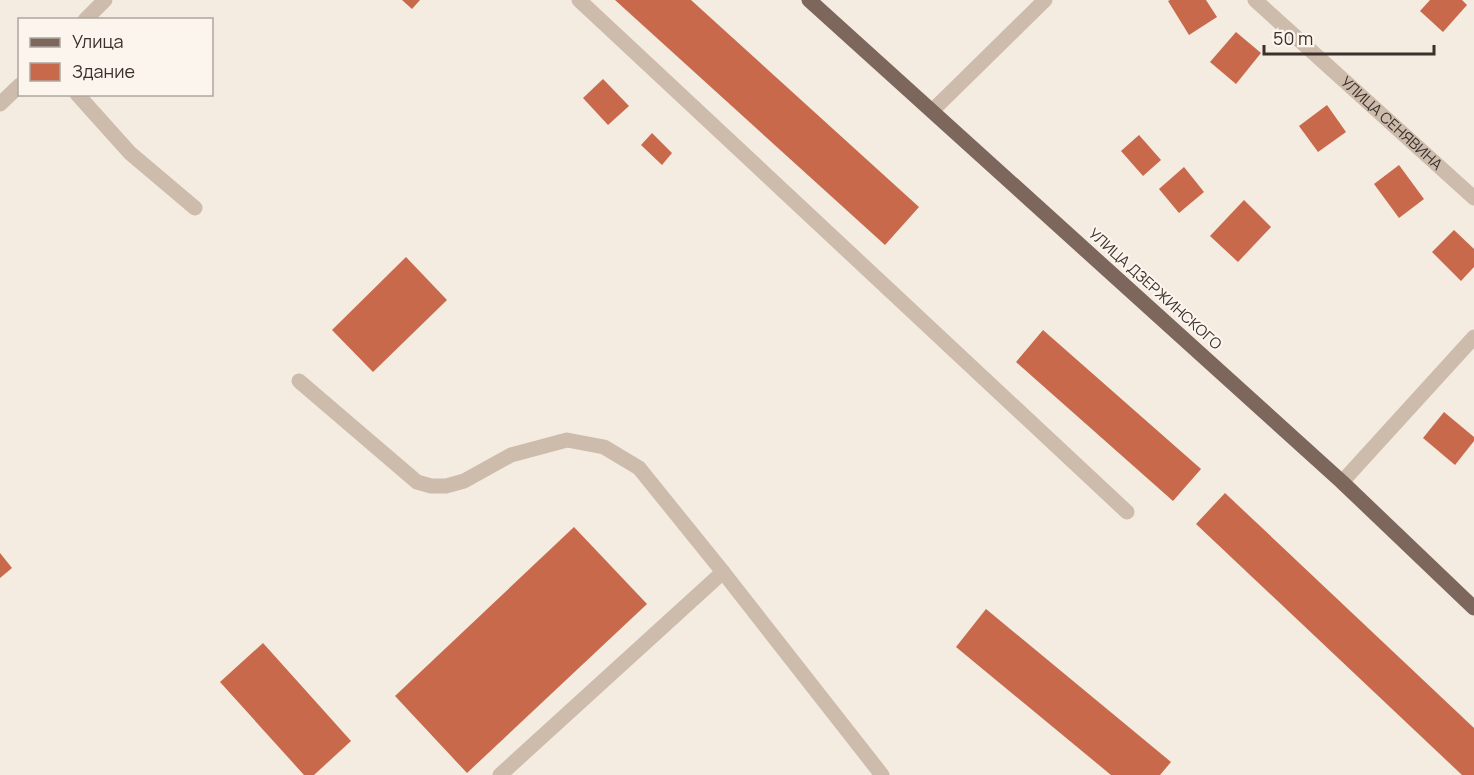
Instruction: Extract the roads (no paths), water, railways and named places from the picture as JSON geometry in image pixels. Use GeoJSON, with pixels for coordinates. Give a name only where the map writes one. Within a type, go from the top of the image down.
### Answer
{"type":"FeatureCollection","features":[{"type":"Feature","properties":{"kind":"main road","name":"УЛИЦА ДЗЕРЖИНСКОГО"},"geometry":{"type":"LineString","coordinates":[[809,0],[1342,482],[1474,608]]}},
{"type":"Feature","properties":{"kind":"street"},"geometry":{"type":"LineString","coordinates":[[87,18],[105,0]]}},
{"type":"Feature","properties":{"kind":"street"},"geometry":{"type":"LineString","coordinates":[[579,0],[1127,512]]}},
{"type":"Feature","properties":{"kind":"street"},"geometry":{"type":"LineString","coordinates":[[932,111],[1045,0]]}},
{"type":"Feature","properties":{"kind":"street","name":"УЛИЦА СЕНЯВИНА"},"geometry":{"type":"LineString","coordinates":[[1255,0],[1474,198]]}},
{"type":"Feature","properties":{"kind":"street"},"geometry":{"type":"LineString","coordinates":[[0,104],[18,87]]}},
{"type":"Feature","properties":{"kind":"street"},"geometry":{"type":"LineString","coordinates":[[79,96],[130,153],[195,208]]}},
{"type":"Feature","properties":{"kind":"street"},"geometry":{"type":"LineString","coordinates":[[1342,482],[1474,337]]}},
{"type":"Feature","properties":{"kind":"street"},"geometry":{"type":"LineString","coordinates":[[299,381],[417,482],[430,486],[446,486],[464,481],[510,455],[567,440],[604,447],[639,468],[882,775]]}},
{"type":"Feature","properties":{"kind":"street"},"geometry":{"type":"LineString","coordinates":[[500,775],[723,572]]}}]}
